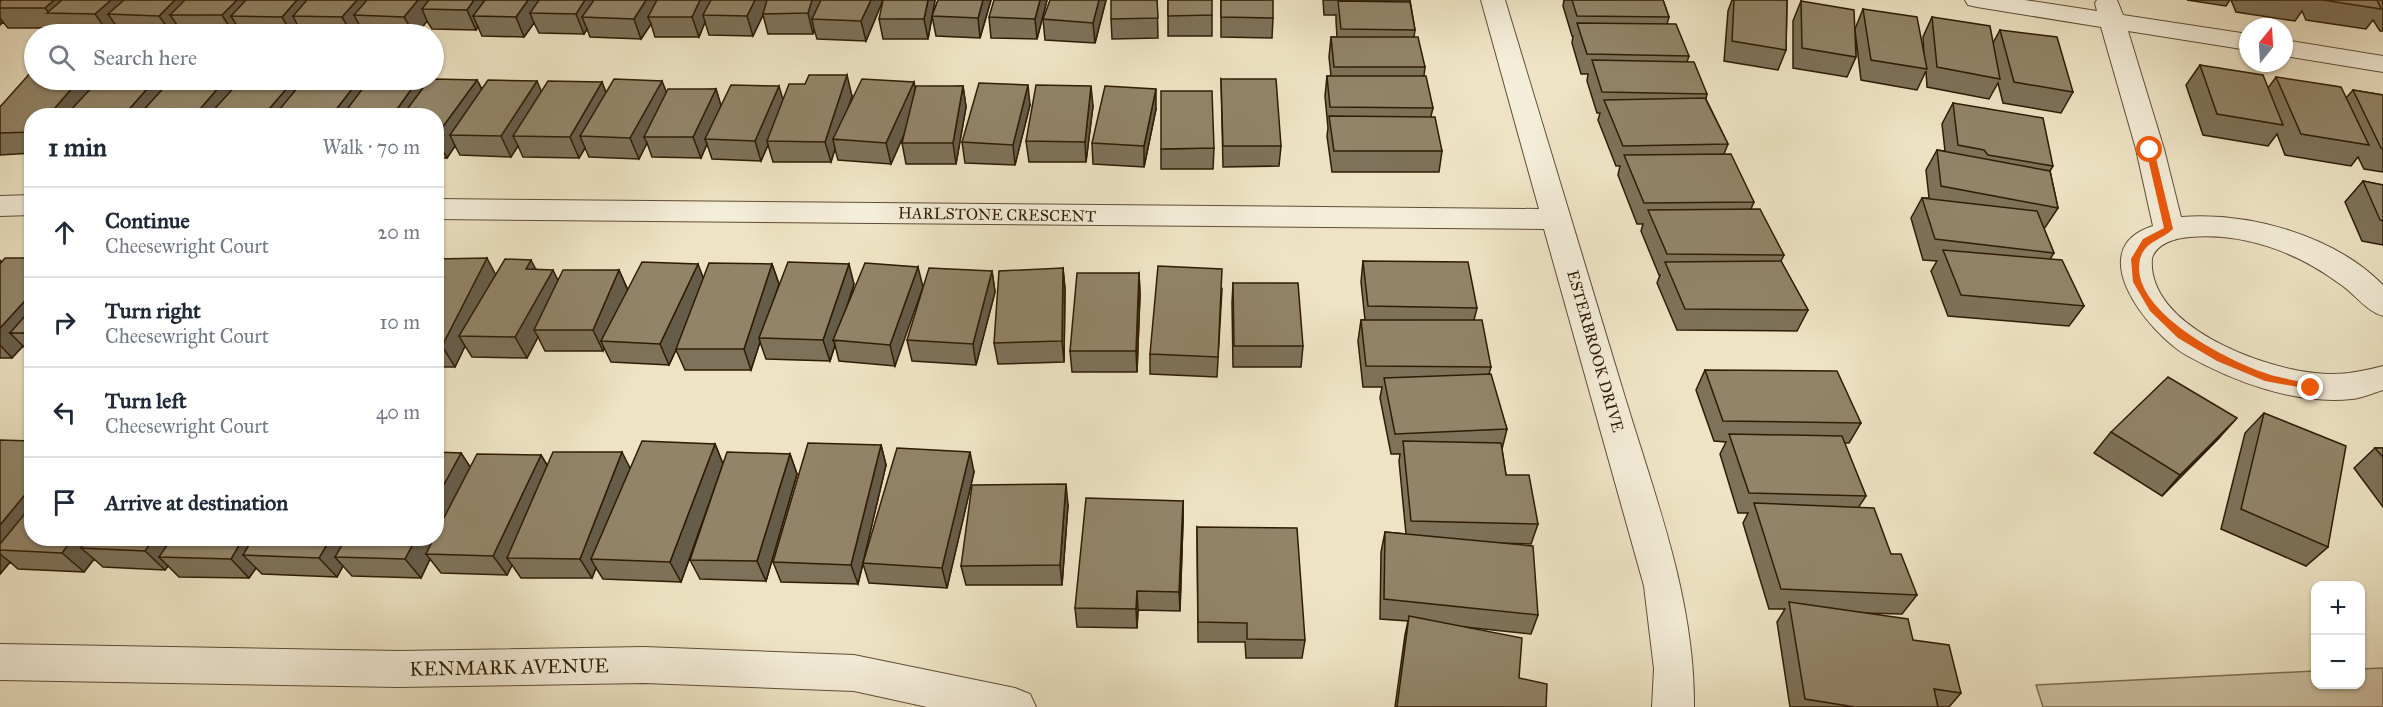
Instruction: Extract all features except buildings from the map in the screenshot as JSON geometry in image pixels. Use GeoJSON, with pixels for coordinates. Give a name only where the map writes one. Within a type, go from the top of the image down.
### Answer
{"type":"FeatureCollection","features":[{"type":"Feature","properties":{"kind":"street","name":"ESTERBROOK DRIVE"},"geometry":{"type":"LineString","coordinates":[[1493,0],[1664,586],[1674,669],[1673,707]]}},
{"type":"Feature","properties":{"kind":"street"},"geometry":{"type":"LineString","coordinates":[[1977,0],[2109,10],[2239,40]]}},
{"type":"Feature","properties":{"kind":"street"},"geometry":{"type":"LineString","coordinates":[[2109,10],[2150,150],[2169,229]]}},
{"type":"Feature","properties":{"kind":"street"},"geometry":{"type":"LineString","coordinates":[[2293,49],[2383,64]]}},
{"type":"Feature","properties":{"kind":"street"},"geometry":{"type":"LineString","coordinates":[[0,206],[24,205]]}},
{"type":"Feature","properties":{"kind":"street","name":"HARLSTONE CRESCENT"},"geometry":{"type":"LineString","coordinates":[[444,209],[1558,219]]}},
{"type":"Feature","properties":{"kind":"street"},"geometry":{"type":"LineString","coordinates":[[2383,305],[2361,283],[2325,259],[2283,240],[2231,228],[2193,225],[2169,229],[2146,241],[2136,259],[2138,282],[2153,309],[2182,335],[2220,359],[2265,377],[2311,388],[2351,388],[2383,378]]}},
{"type":"Feature","properties":{"kind":"street","name":"KENMARK AVENUE"},"geometry":{"type":"LineString","coordinates":[[0,662],[399,669],[644,665],[854,673],[1015,707]]}},
{"type":"Feature","properties":{"kind":"shaded area"},"geometry":{"type":"Polygon","coordinates":[[[2383,668],[2383,707],[2043,707],[2036,685],[2311,671],[2311,689],[2365,689],[2365,669],[2383,668]]]}},
{"type":"Feature","properties":{"kind":"route"},"geometry":{"type":"LineString","coordinates":[[2150,150],[2169,229],[2146,241],[2136,259],[2138,282],[2153,309],[2182,335],[2220,359],[2265,377],[2311,388]]}}]}
